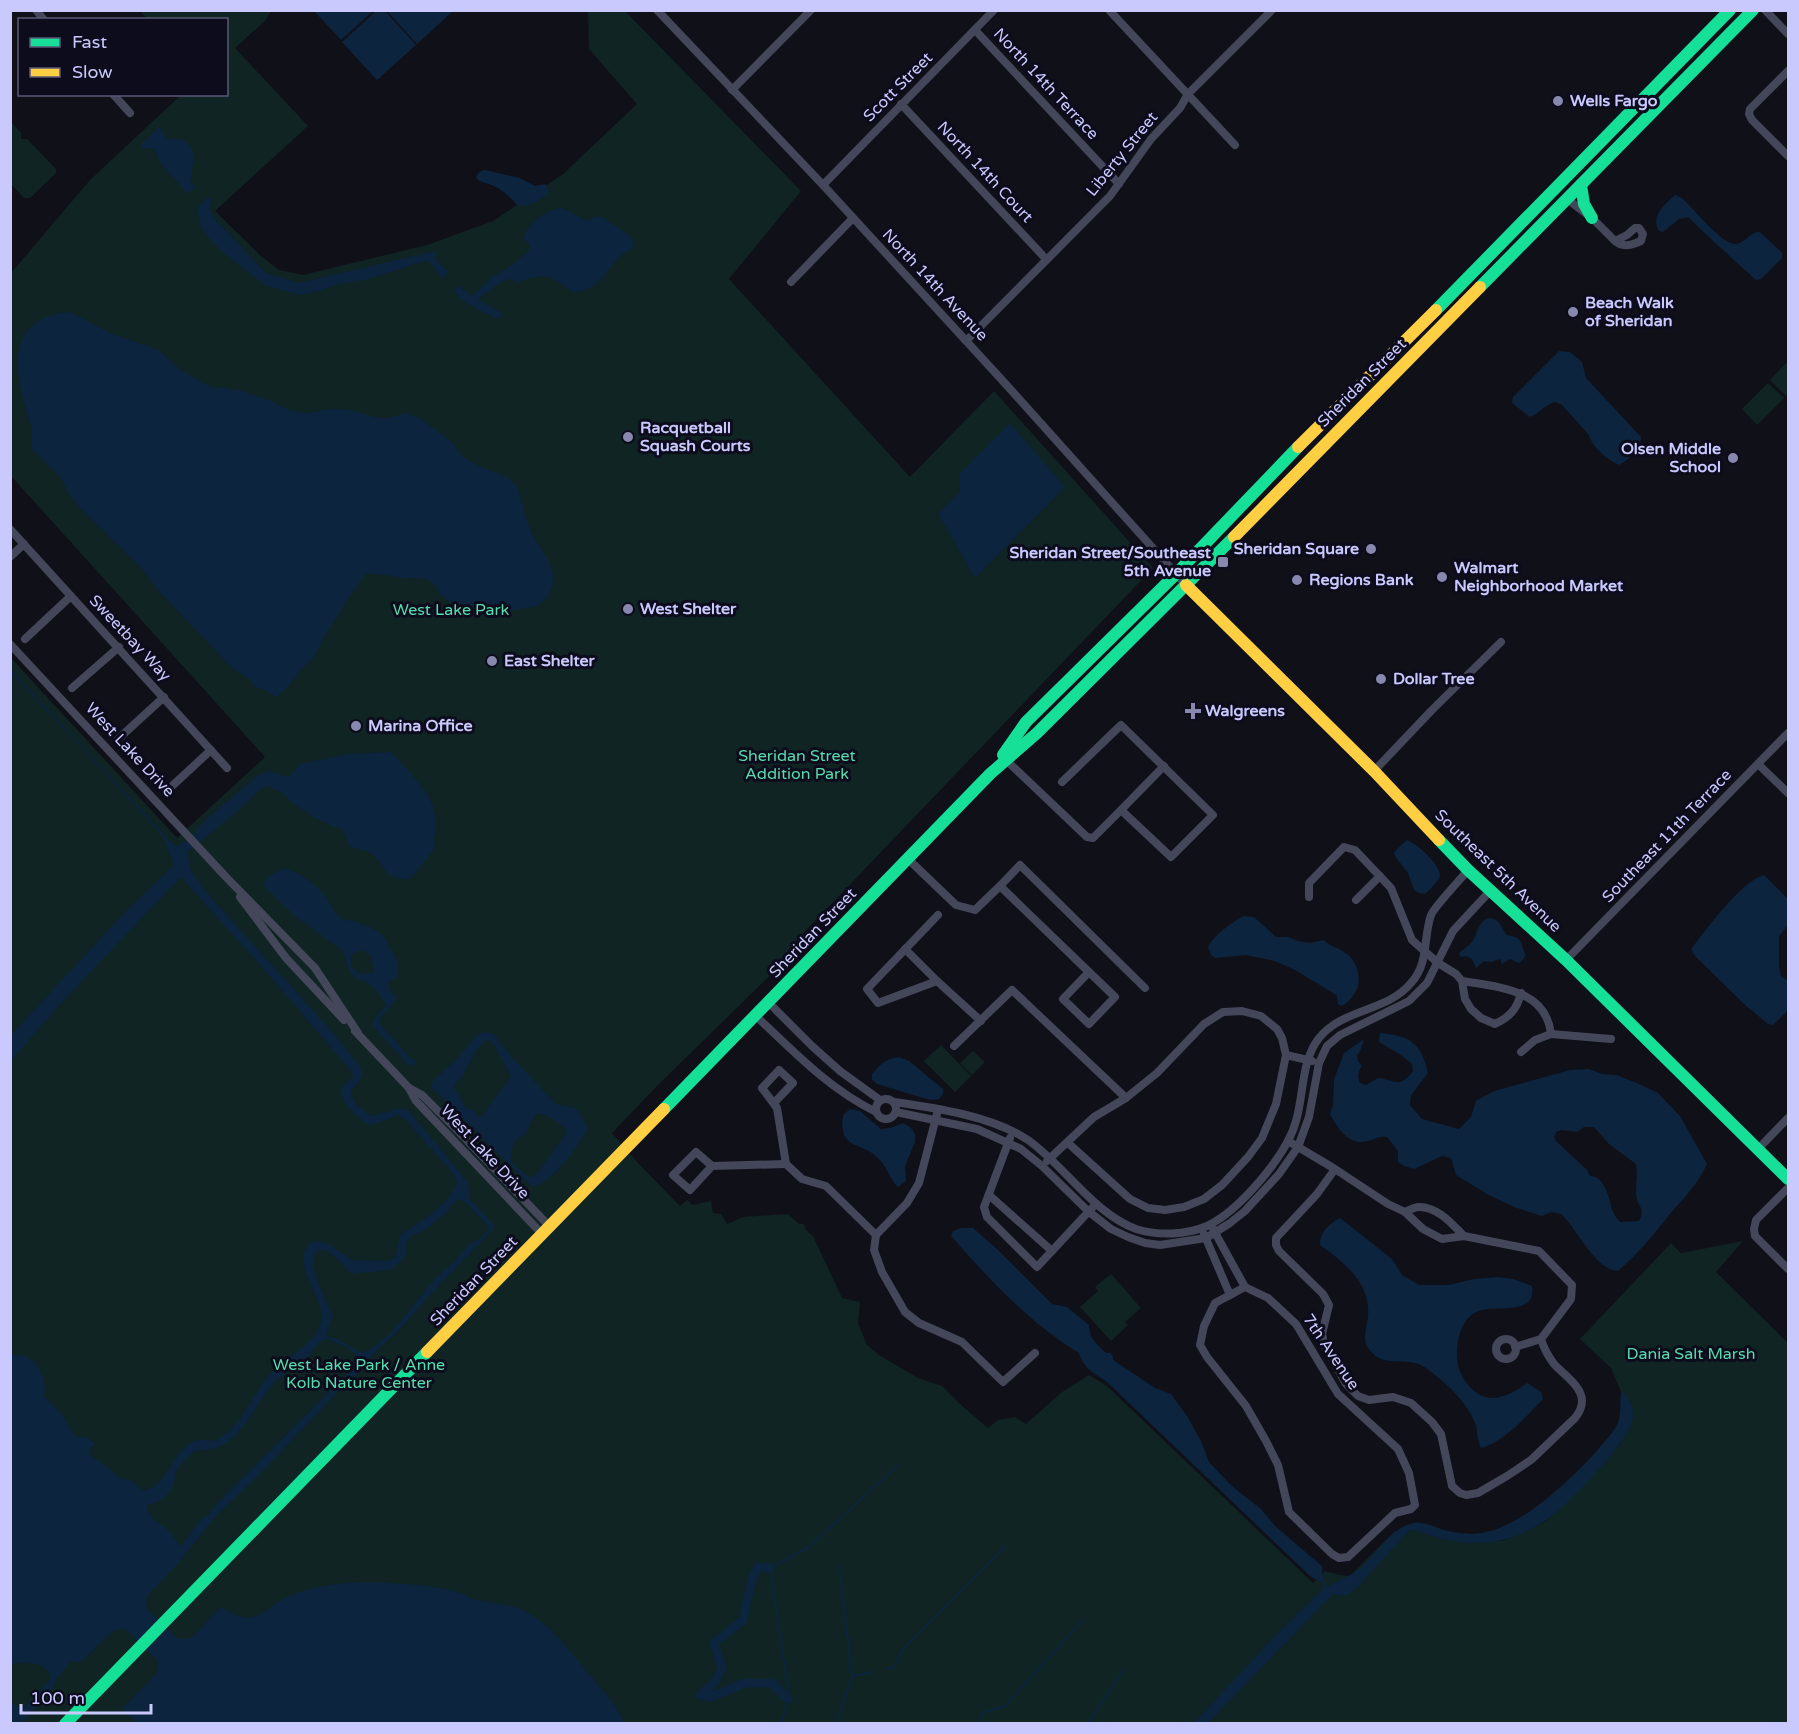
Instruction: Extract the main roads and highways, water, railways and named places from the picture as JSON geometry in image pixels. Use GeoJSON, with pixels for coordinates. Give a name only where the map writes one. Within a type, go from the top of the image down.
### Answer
{"type":"FeatureCollection","features":[{"type":"Feature","properties":{"kind":"main road","name":"Sheridan Street"},"geometry":{"type":"LineString","coordinates":[[990,774],[1026,722],[1176,574],[1273,472],[1370,377],[1730,10]]}},
{"type":"Feature","properties":{"kind":"main road","name":"Sheridan Street"},"geometry":{"type":"LineString","coordinates":[[65,1724],[990,774],[1037,733],[1186,585],[1753,10]]}},
{"type":"Feature","properties":{"kind":"main road"},"geometry":{"type":"LineString","coordinates":[[1567,199],[1568,187],[1576,175],[1626,125],[1634,108]]}},
{"type":"Feature","properties":{"kind":"main road"},"geometry":{"type":"LineString","coordinates":[[1581,185],[1584,204],[1592,218]]}},
{"type":"Feature","properties":{"kind":"main road"},"geometry":{"type":"LineString","coordinates":[[1474,294],[1490,270],[1540,220],[1543,211],[1542,202]]}},
{"type":"Feature","properties":{"kind":"main road"},"geometry":{"type":"LineString","coordinates":[[1377,392],[1379,379],[1444,311],[1452,294]]}},
{"type":"Feature","properties":{"kind":"main road"},"geometry":{"type":"LineString","coordinates":[[1303,466],[1306,451],[1366,392],[1370,377]]}},
{"type":"Feature","properties":{"kind":"main road","name":"Southeast 5th Avenue"},"geometry":{"type":"LineString","coordinates":[[1186,585],[1374,771],[1468,870],[1566,960],[1788,1179]]}},
{"type":"Feature","properties":{"kind":"water"},"geometry":{"type":"Polygon","coordinates":[[[314,11],[373,11],[341,40],[314,11]]]}},
{"type":"Feature","properties":{"kind":"water"},"geometry":{"type":"Polygon","coordinates":[[[376,11],[385,11],[416,45],[377,80],[342,42],[376,11]]]}},
{"type":"Feature","properties":{"kind":"water"},"geometry":{"type":"Polygon","coordinates":[[[387,11],[453,11],[417,44],[387,11]]]}},
{"type":"Feature","properties":{"kind":"water"},"geometry":{"type":"Polygon","coordinates":[[[159,127],[164,132],[165,138],[182,140],[190,145],[193,155],[191,184],[196,187],[188,193],[160,162],[155,149],[141,148],[142,144],[159,127]]]}},
{"type":"Feature","properties":{"kind":"water"},"geometry":{"type":"Polygon","coordinates":[[[481,171],[520,178],[535,186],[545,184],[549,190],[547,195],[537,201],[526,206],[518,206],[501,190],[476,178],[481,171]]]}},
{"type":"Feature","properties":{"kind":"water"},"geometry":{"type":"Polygon","coordinates":[[[1675,195],[1682,198],[1723,239],[1736,244],[1743,242],[1753,233],[1760,232],[1782,253],[1782,258],[1761,279],[1756,280],[1688,217],[1679,219],[1663,232],[1659,231],[1657,215],[1675,195]]]}},
{"type":"Feature","properties":{"kind":"water"},"geometry":{"type":"Polygon","coordinates":[[[207,198],[212,199],[210,209],[214,218],[266,273],[299,283],[431,252],[435,253],[438,261],[450,272],[441,278],[427,260],[369,279],[339,284],[300,295],[265,285],[227,256],[201,228],[197,207],[207,198]]]}},
{"type":"Feature","properties":{"kind":"water"},"geometry":{"type":"Polygon","coordinates":[[[562,208],[587,221],[591,217],[602,217],[632,237],[634,248],[617,259],[600,281],[584,291],[572,292],[553,279],[541,276],[518,283],[511,279],[503,281],[478,299],[503,314],[499,319],[466,303],[453,291],[459,286],[472,296],[493,276],[514,264],[529,251],[530,245],[523,238],[533,222],[550,211],[562,208]]]}},
{"type":"Feature","properties":{"kind":"water"},"geometry":{"type":"Polygon","coordinates":[[[66,312],[73,313],[110,333],[159,350],[180,370],[213,388],[224,387],[239,390],[292,411],[309,413],[332,409],[351,410],[378,418],[389,418],[406,413],[420,418],[454,444],[458,451],[471,462],[504,476],[514,483],[531,531],[552,571],[552,587],[548,595],[539,605],[510,612],[482,613],[465,610],[449,602],[427,579],[367,574],[348,599],[313,659],[288,687],[278,696],[274,696],[255,687],[248,678],[232,668],[157,589],[145,572],[80,508],[69,495],[61,478],[32,449],[32,429],[21,389],[18,355],[22,340],[31,327],[45,318],[66,312]]]}},
{"type":"Feature","properties":{"kind":"water"},"geometry":{"type":"Polygon","coordinates":[[[1559,351],[1570,352],[1582,362],[1586,378],[1641,437],[1634,454],[1619,465],[1597,448],[1589,435],[1562,405],[1555,402],[1530,417],[1512,403],[1513,397],[1559,351]]]}},
{"type":"Feature","properties":{"kind":"water"},"geometry":{"type":"Polygon","coordinates":[[[1010,423],[1065,487],[975,578],[938,514],[960,492],[959,474],[1010,423]]]}},
{"type":"Feature","properties":{"kind":"water"},"geometry":{"type":"Polygon","coordinates":[[[10,669],[176,846],[191,837],[202,823],[257,776],[268,771],[289,777],[300,764],[348,754],[391,752],[418,781],[431,802],[435,814],[434,840],[436,844],[410,879],[393,877],[370,853],[350,847],[342,829],[313,817],[291,802],[283,793],[266,786],[187,852],[189,867],[207,893],[336,1036],[362,1069],[362,1077],[351,1091],[353,1099],[371,1116],[401,1108],[409,1111],[468,1182],[470,1199],[494,1228],[398,1331],[367,1360],[360,1372],[346,1383],[261,1473],[215,1517],[175,1567],[147,1596],[146,1608],[178,1639],[190,1639],[221,1607],[234,1614],[253,1617],[294,1594],[325,1586],[377,1582],[414,1584],[461,1593],[475,1599],[518,1608],[548,1627],[605,1692],[624,1723],[137,1723],[122,1709],[157,1673],[158,1661],[125,1629],[114,1630],[80,1663],[71,1661],[54,1686],[22,1723],[11,1723],[11,1702],[18,1707],[25,1707],[51,1678],[40,1665],[11,1664],[11,1355],[27,1357],[38,1367],[44,1380],[44,1396],[62,1415],[75,1436],[89,1438],[95,1444],[89,1454],[119,1478],[130,1480],[144,1491],[152,1488],[190,1443],[197,1440],[217,1440],[228,1432],[268,1376],[305,1345],[318,1330],[321,1322],[320,1306],[303,1260],[304,1252],[312,1241],[324,1242],[352,1260],[386,1261],[395,1258],[401,1234],[442,1205],[457,1181],[404,1118],[398,1115],[369,1125],[345,1103],[341,1092],[344,1084],[353,1077],[351,1071],[181,877],[65,999],[11,1061],[11,1035],[124,913],[173,866],[173,863],[165,841],[158,831],[11,673],[10,669]],[[460,1199],[430,1226],[413,1235],[406,1243],[406,1254],[403,1259],[389,1270],[350,1273],[331,1254],[322,1250],[317,1252],[313,1264],[315,1273],[333,1316],[326,1335],[328,1337],[335,1338],[362,1353],[371,1348],[391,1332],[433,1281],[466,1248],[484,1235],[489,1227],[460,1199]],[[328,1339],[319,1344],[304,1361],[275,1382],[232,1438],[213,1449],[195,1451],[176,1472],[174,1484],[168,1493],[159,1501],[147,1504],[151,1516],[168,1530],[180,1546],[201,1519],[209,1514],[218,1502],[359,1362],[359,1358],[348,1348],[328,1339]]]}},
{"type":"Feature","properties":{"kind":"water"},"geometry":{"type":"Polygon","coordinates":[[[1407,840],[1427,854],[1439,870],[1438,880],[1425,894],[1414,890],[1408,873],[1395,856],[1394,852],[1407,840]]]}},
{"type":"Feature","properties":{"kind":"water"},"geometry":{"type":"Polygon","coordinates":[[[283,868],[300,875],[321,891],[338,916],[371,928],[385,938],[397,961],[397,977],[388,982],[393,994],[397,997],[379,1023],[416,1063],[408,1065],[373,1026],[372,1023],[376,1016],[386,1005],[374,987],[357,979],[350,972],[342,950],[296,917],[265,887],[263,883],[269,876],[283,868]],[[365,951],[352,954],[351,963],[357,972],[370,974],[374,971],[371,956],[365,951]]]}},
{"type":"Feature","properties":{"kind":"water"},"geometry":{"type":"Polygon","coordinates":[[[1764,875],[1788,899],[1788,925],[1779,936],[1779,968],[1781,976],[1788,981],[1788,1010],[1773,1025],[1768,1024],[1744,1004],[1695,956],[1691,949],[1735,896],[1755,879],[1764,875]]]}},
{"type":"Feature","properties":{"kind":"water"},"geometry":{"type":"Polygon","coordinates":[[[1243,916],[1254,917],[1276,937],[1288,937],[1310,943],[1324,940],[1348,955],[1355,963],[1359,979],[1352,997],[1341,1006],[1338,1004],[1337,996],[1333,993],[1275,961],[1246,955],[1215,958],[1211,955],[1208,947],[1215,937],[1243,916]]]}},
{"type":"Feature","properties":{"kind":"water"},"geometry":{"type":"Polygon","coordinates":[[[1488,918],[1497,921],[1507,935],[1521,942],[1526,956],[1519,963],[1510,959],[1502,964],[1500,959],[1491,962],[1484,961],[1476,968],[1472,959],[1466,956],[1461,957],[1459,953],[1471,943],[1481,924],[1488,918]]]}},
{"type":"Feature","properties":{"kind":"water"},"geometry":{"type":"Polygon","coordinates":[[[481,1033],[494,1034],[511,1056],[556,1104],[579,1111],[588,1129],[565,1161],[550,1177],[536,1187],[530,1185],[430,1086],[481,1033]],[[489,1040],[480,1045],[454,1086],[466,1108],[474,1110],[479,1118],[511,1076],[489,1040]],[[536,1113],[526,1133],[515,1141],[511,1151],[511,1162],[529,1177],[538,1172],[565,1135],[566,1129],[552,1118],[536,1113]]]}},
{"type":"Feature","properties":{"kind":"water"},"geometry":{"type":"Polygon","coordinates":[[[1380,1033],[1400,1036],[1413,1043],[1422,1055],[1428,1073],[1411,1095],[1410,1105],[1422,1119],[1459,1129],[1471,1117],[1476,1101],[1494,1091],[1570,1070],[1589,1069],[1602,1074],[1616,1075],[1658,1093],[1680,1116],[1707,1164],[1690,1190],[1639,1251],[1618,1271],[1610,1269],[1594,1256],[1561,1214],[1551,1212],[1542,1216],[1514,1207],[1487,1194],[1456,1175],[1451,1158],[1442,1156],[1414,1169],[1398,1162],[1398,1151],[1387,1137],[1361,1142],[1344,1135],[1330,1114],[1333,1105],[1334,1079],[1344,1053],[1364,1039],[1357,1055],[1362,1066],[1358,1074],[1359,1081],[1366,1085],[1378,1078],[1401,1082],[1413,1071],[1412,1064],[1379,1042],[1380,1033]],[[1584,1127],[1577,1132],[1561,1130],[1556,1132],[1554,1137],[1587,1170],[1590,1176],[1596,1177],[1604,1185],[1614,1214],[1620,1222],[1639,1221],[1641,1209],[1636,1198],[1636,1164],[1609,1144],[1594,1127],[1584,1127]]]}},
{"type":"Feature","properties":{"kind":"water"},"geometry":{"type":"Polygon","coordinates":[[[899,1057],[909,1061],[943,1089],[943,1094],[939,1099],[930,1100],[877,1084],[872,1080],[872,1074],[881,1065],[890,1059],[899,1057]]]}},
{"type":"Feature","properties":{"kind":"water"},"geometry":{"type":"Polygon","coordinates":[[[850,1109],[860,1111],[881,1129],[903,1123],[915,1134],[915,1142],[905,1166],[906,1181],[898,1187],[880,1160],[853,1144],[844,1135],[843,1115],[850,1109]]]}},
{"type":"Feature","properties":{"kind":"water"},"geometry":{"type":"Polygon","coordinates":[[[1340,1218],[1392,1259],[1402,1275],[1419,1285],[1449,1285],[1474,1279],[1498,1277],[1513,1279],[1532,1286],[1532,1295],[1523,1305],[1476,1312],[1466,1320],[1458,1344],[1459,1370],[1470,1387],[1477,1393],[1484,1397],[1498,1397],[1513,1392],[1527,1383],[1541,1392],[1543,1399],[1506,1435],[1481,1448],[1473,1417],[1456,1394],[1441,1380],[1418,1364],[1381,1359],[1368,1348],[1365,1336],[1368,1305],[1361,1284],[1347,1267],[1320,1245],[1326,1228],[1340,1218]]]}},
{"type":"Feature","properties":{"kind":"water"},"geometry":{"type":"Polygon","coordinates":[[[973,1228],[1052,1304],[1067,1307],[1089,1325],[1094,1341],[1106,1353],[1113,1356],[1113,1360],[1155,1388],[1171,1394],[1201,1441],[1209,1462],[1233,1487],[1261,1509],[1275,1526],[1322,1566],[1323,1578],[1327,1587],[1359,1569],[1390,1536],[1405,1526],[1423,1523],[1451,1532],[1471,1534],[1488,1532],[1505,1526],[1539,1505],[1595,1453],[1615,1429],[1619,1420],[1621,1392],[1624,1392],[1632,1406],[1632,1422],[1628,1432],[1608,1460],[1580,1490],[1545,1521],[1514,1537],[1481,1543],[1439,1538],[1412,1530],[1407,1533],[1355,1590],[1344,1595],[1333,1594],[1208,1723],[1194,1723],[1272,1639],[1323,1589],[1323,1583],[1311,1577],[1107,1382],[1090,1370],[1083,1363],[1079,1353],[1043,1328],[1011,1299],[951,1236],[953,1231],[973,1228]]]}},
{"type":"Feature","properties":{"kind":"waterway"},"geometry":{"type":"LineString","coordinates":[[781,1724],[789,1695],[770,1568],[809,1547],[897,1466]]}},
{"type":"Feature","properties":{"kind":"waterway"},"geometry":{"type":"LineString","coordinates":[[886,1669],[893,1668],[904,1648],[1005,1547]]}},
{"type":"Feature","properties":{"kind":"waterway"},"geometry":{"type":"LineString","coordinates":[[835,1724],[852,1676],[839,1565]]}},
{"type":"Feature","properties":{"kind":"waterway"},"geometry":{"type":"LineString","coordinates":[[770,1568],[758,1567],[752,1579],[743,1620],[714,1643],[722,1668],[715,1682],[700,1695],[711,1697],[745,1683],[772,1683],[788,1699]]}},
{"type":"Feature","properties":{"kind":"waterway"},"geometry":{"type":"LineString","coordinates":[[980,1724],[982,1713],[1005,1706],[1082,1621]]}},
{"type":"Feature","properties":{"kind":"waterway"},"geometry":{"type":"LineString","coordinates":[[1087,1724],[1123,1671]]}},
{"type":"Feature","properties":{"kind":"waterway"},"geometry":{"type":"LineString","coordinates":[[853,1676],[873,1672]]}},
{"type":"Feature","properties":{"kind":"place","name":"Wells Fargo"},"geometry":{"type":"Point","coordinates":[1558,101]}},
{"type":"Feature","properties":{"kind":"place","name":"Beach Walk of Sheridan"},"geometry":{"type":"Point","coordinates":[1573,312]}},
{"type":"Feature","properties":{"kind":"place","name":"Racquetball Squash Courts"},"geometry":{"type":"Point","coordinates":[628,437]}},
{"type":"Feature","properties":{"kind":"place","name":"Olsen Middle School"},"geometry":{"type":"Point","coordinates":[1733,458]}},
{"type":"Feature","properties":{"kind":"place","name":"Sheridan Square"},"geometry":{"type":"Point","coordinates":[1371,549]}},
{"type":"Feature","properties":{"kind":"place","name":"Sheridan Street/Southeast 5th Avenue"},"geometry":{"type":"Point","coordinates":[1223,562]}},
{"type":"Feature","properties":{"kind":"place","name":"Walmart Neighborhood Market"},"geometry":{"type":"Point","coordinates":[1442,577]}},
{"type":"Feature","properties":{"kind":"place","name":"Regions Bank"},"geometry":{"type":"Point","coordinates":[1297,580]}},
{"type":"Feature","properties":{"kind":"place","name":"West Shelter"},"geometry":{"type":"Point","coordinates":[628,609]}},
{"type":"Feature","properties":{"kind":"place","name":"East Shelter"},"geometry":{"type":"Point","coordinates":[492,661]}},
{"type":"Feature","properties":{"kind":"place","name":"Dollar Tree"},"geometry":{"type":"Point","coordinates":[1381,679]}},
{"type":"Feature","properties":{"kind":"place","name":"Walgreens"},"geometry":{"type":"Point","coordinates":[1193,711]}},
{"type":"Feature","properties":{"kind":"place","name":"Marina Office"},"geometry":{"type":"Point","coordinates":[356,726]}},
{"type":"Feature","properties":{"kind":"park label","name":"West Lake Park"},"geometry":{"type":"Point","coordinates":[451,610]}},
{"type":"Feature","properties":{"kind":"park label","name":"Sheridan Street Addition Park"},"geometry":{"type":"Point","coordinates":[797,765]}},
{"type":"Feature","properties":{"kind":"park label","name":"Dania Salt Marsh"},"geometry":{"type":"Point","coordinates":[1691,1354]}},
{"type":"Feature","properties":{"kind":"park label","name":"West Lake Park / Anne Kolb Nature Center"},"geometry":{"type":"Point","coordinates":[359,1374]}}]}
